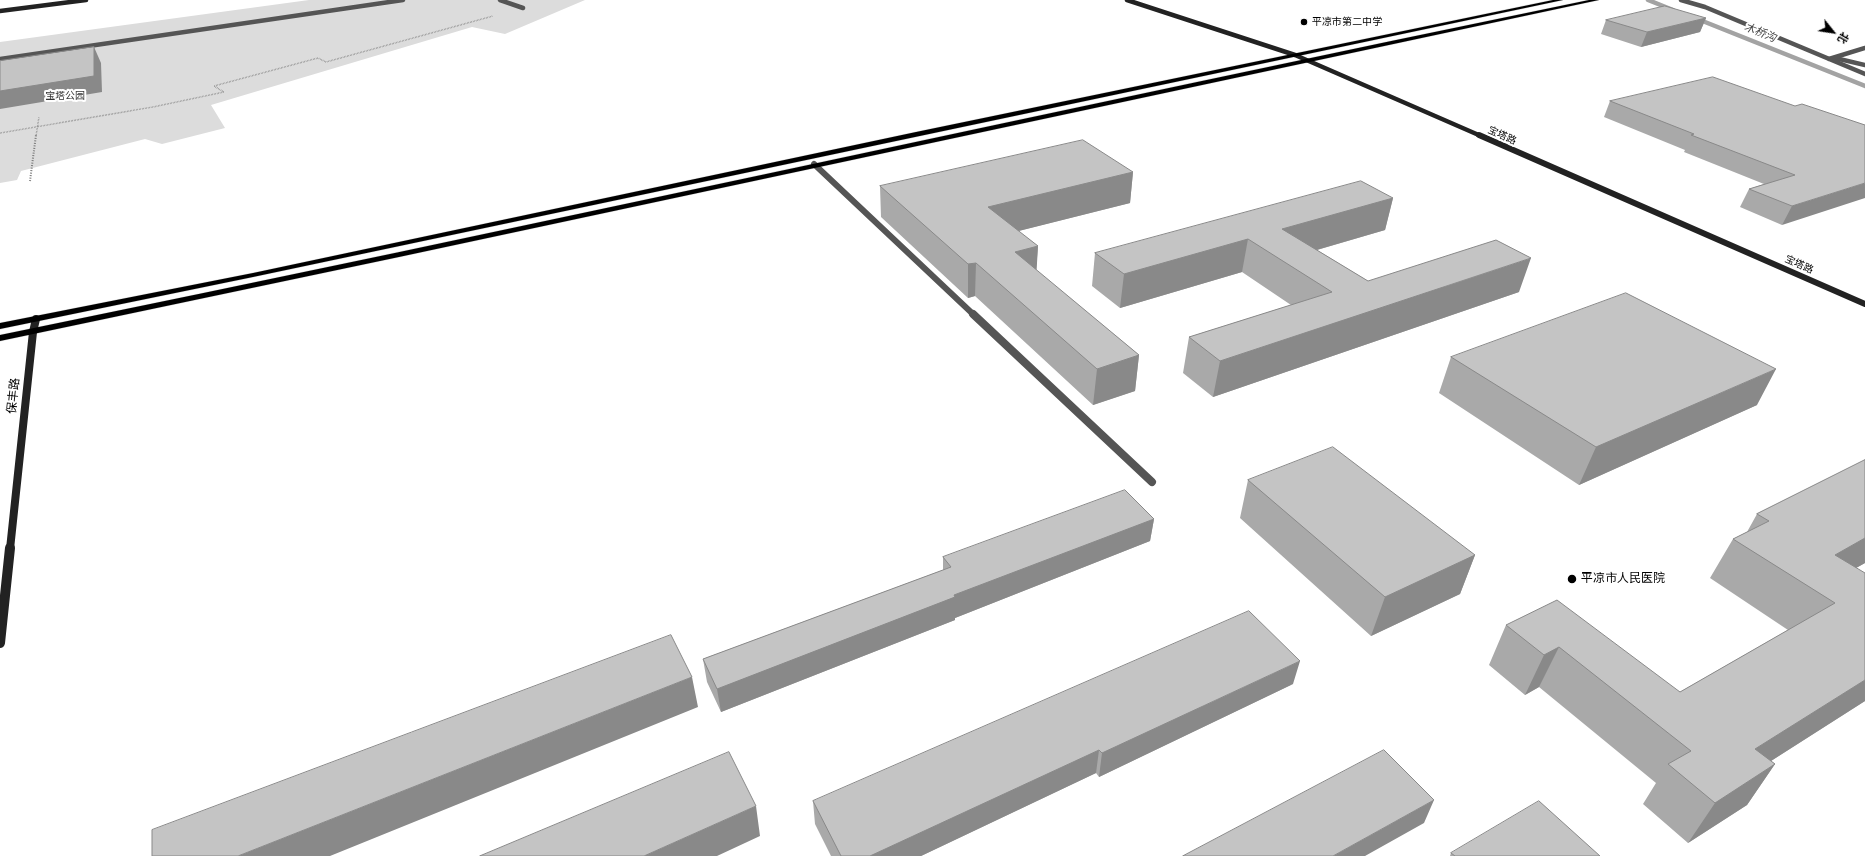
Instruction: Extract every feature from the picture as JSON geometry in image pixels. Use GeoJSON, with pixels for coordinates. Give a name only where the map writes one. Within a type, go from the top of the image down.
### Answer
{"type":"FeatureCollection","features":[{"type":"Feature","properties":{"kind":"main road"},"geometry":{"type":"LineString","coordinates":[[0,326],[261,273],[1023,111],[1560,0]]}},
{"type":"Feature","properties":{"kind":"main road"},"geometry":{"type":"LineString","coordinates":[[0,338],[270,282],[1034,117],[1596,0]]}},
{"type":"Feature","properties":{"kind":"main road"},"geometry":{"type":"LineString","coordinates":[[1023,111],[1034,117]]}},
{"type":"Feature","properties":{"kind":"street"},"geometry":{"type":"LineString","coordinates":[[0,8],[58,0]]}},
{"type":"Feature","properties":{"kind":"street"},"geometry":{"type":"LineString","coordinates":[[0,11],[86,0]]}},
{"type":"Feature","properties":{"kind":"street"},"geometry":{"type":"LineString","coordinates":[[0,60],[403,0]]}},
{"type":"Feature","properties":{"kind":"street"},"geometry":{"type":"LineString","coordinates":[[500,0],[523,8]]}},
{"type":"Feature","properties":{"kind":"street","name":"宝塔路"},"geometry":{"type":"LineString","coordinates":[[1127,0],[1295,55],[1865,304]]}},
{"type":"Feature","properties":{"kind":"street"},"geometry":{"type":"LineString","coordinates":[[1681,0],[1705,7],[1865,74]]}},
{"type":"Feature","properties":{"kind":"street"},"geometry":{"type":"LineString","coordinates":[[1829,59],[1865,48]]}},
{"type":"Feature","properties":{"kind":"street"},"geometry":{"type":"LineString","coordinates":[[1835,58],[1865,65]]}},
{"type":"Feature","properties":{"kind":"street"},"geometry":{"type":"LineString","coordinates":[[814,164],[1152,482]]}},
{"type":"Feature","properties":{"kind":"street","name":"保丰路"},"geometry":{"type":"LineString","coordinates":[[0,643],[33,332],[36,319]]}},
{"type":"Feature","properties":{"kind":"path"},"geometry":{"type":"LineString","coordinates":[[0,133],[153,108],[224,92],[214,86],[318,58],[326,62],[523,8]]}},
{"type":"Feature","properties":{"kind":"path"},"geometry":{"type":"LineString","coordinates":[[30,181],[39,117]]}},
{"type":"Feature","properties":{"kind":"green space","name":"宝塔公园"},"geometry":{"type":"Polygon","coordinates":[[[309,0],[585,0],[505,34],[472,27],[211,105],[225,128],[162,144],[145,139],[21,171],[17,180],[0,183],[0,42],[309,0]]]}},
{"type":"Feature","properties":{"kind":"building"},"geometry":{"type":"Polygon","coordinates":[[[1665,6],[1706,18],[1647,32],[1606,20],[1665,6]]]}},
{"type":"Feature","properties":{"kind":"building"},"geometry":{"type":"Polygon","coordinates":[[[94,47],[94,76],[0,91],[0,61],[94,47]]]}},
{"type":"Feature","properties":{"kind":"building"},"geometry":{"type":"Polygon","coordinates":[[[1713,77],[1795,106],[1802,104],[1865,125],[1865,183],[1792,206],[1749,189],[1795,175],[1691,135],[1694,134],[1610,101],[1713,77]]]}},
{"type":"Feature","properties":{"kind":"building"},"geometry":{"type":"Polygon","coordinates":[[[1083,140],[1133,172],[988,207],[1038,246],[1015,252],[1139,355],[1097,369],[976,263],[968,264],[880,186],[1083,140]]]}},
{"type":"Feature","properties":{"kind":"building"},"geometry":{"type":"Polygon","coordinates":[[[1361,181],[1393,198],[1282,229],[1368,281],[1496,240],[1531,258],[1220,361],[1189,337],[1332,292],[1248,239],[1124,274],[1095,253],[1361,181]]]}},
{"type":"Feature","properties":{"kind":"building"},"geometry":{"type":"Polygon","coordinates":[[[1626,293],[1776,369],[1596,447],[1451,357],[1626,293]]]}},
{"type":"Feature","properties":{"kind":"building"},"geometry":{"type":"Polygon","coordinates":[[[1333,447],[1475,555],[1385,597],[1248,480],[1333,447]]]}},
{"type":"Feature","properties":{"kind":"building"},"geometry":{"type":"Polygon","coordinates":[[[1865,460],[1865,538],[1835,555],[1865,573],[1865,680],[1755,749],[1775,764],[1715,803],[1668,764],[1691,751],[1559,647],[1544,655],[1506,625],[1557,600],[1680,692],[1835,603],[1733,539],[1769,521],[1757,514],[1865,460]]]}},
{"type":"Feature","properties":{"kind":"building"},"geometry":{"type":"Polygon","coordinates":[[[1125,490],[1154,519],[954,595],[955,597],[717,689],[703,659],[951,567],[943,557],[1125,490]]]}},
{"type":"Feature","properties":{"kind":"building"},"geometry":{"type":"Polygon","coordinates":[[[1249,611],[1300,661],[1102,753],[1099,750],[870,856],[841,856],[813,801],[1249,611]]]}},
{"type":"Feature","properties":{"kind":"building"},"geometry":{"type":"Polygon","coordinates":[[[671,635],[692,677],[238,856],[152,856],[152,830],[671,635]]]}},
{"type":"Feature","properties":{"kind":"building"},"geometry":{"type":"Polygon","coordinates":[[[1384,750],[1434,800],[1333,856],[1183,856],[1384,750]]]}},
{"type":"Feature","properties":{"kind":"building"},"geometry":{"type":"Polygon","coordinates":[[[729,752],[756,806],[644,856],[480,856],[729,752]]]}},
{"type":"Feature","properties":{"kind":"building"},"geometry":{"type":"Polygon","coordinates":[[[1539,801],[1600,856],[1455,856],[1451,853],[1539,801]]]}},
{"type":"Feature","properties":{"kind":"waterway","name":"木桥沟"},"geometry":{"type":"LineString","coordinates":[[1648,0],[1673,10]]}},
{"type":"Feature","properties":{"kind":"waterway","name":"木桥沟"},"geometry":{"type":"LineString","coordinates":[[1695,18],[1865,86]]}},
{"type":"Feature","properties":{"kind":"place","name":"平凉市第二中学"},"geometry":{"type":"Point","coordinates":[1304,22]}},
{"type":"Feature","properties":{"kind":"place","name":"平凉市人民医院"},"geometry":{"type":"Point","coordinates":[1572,579]}}]}
